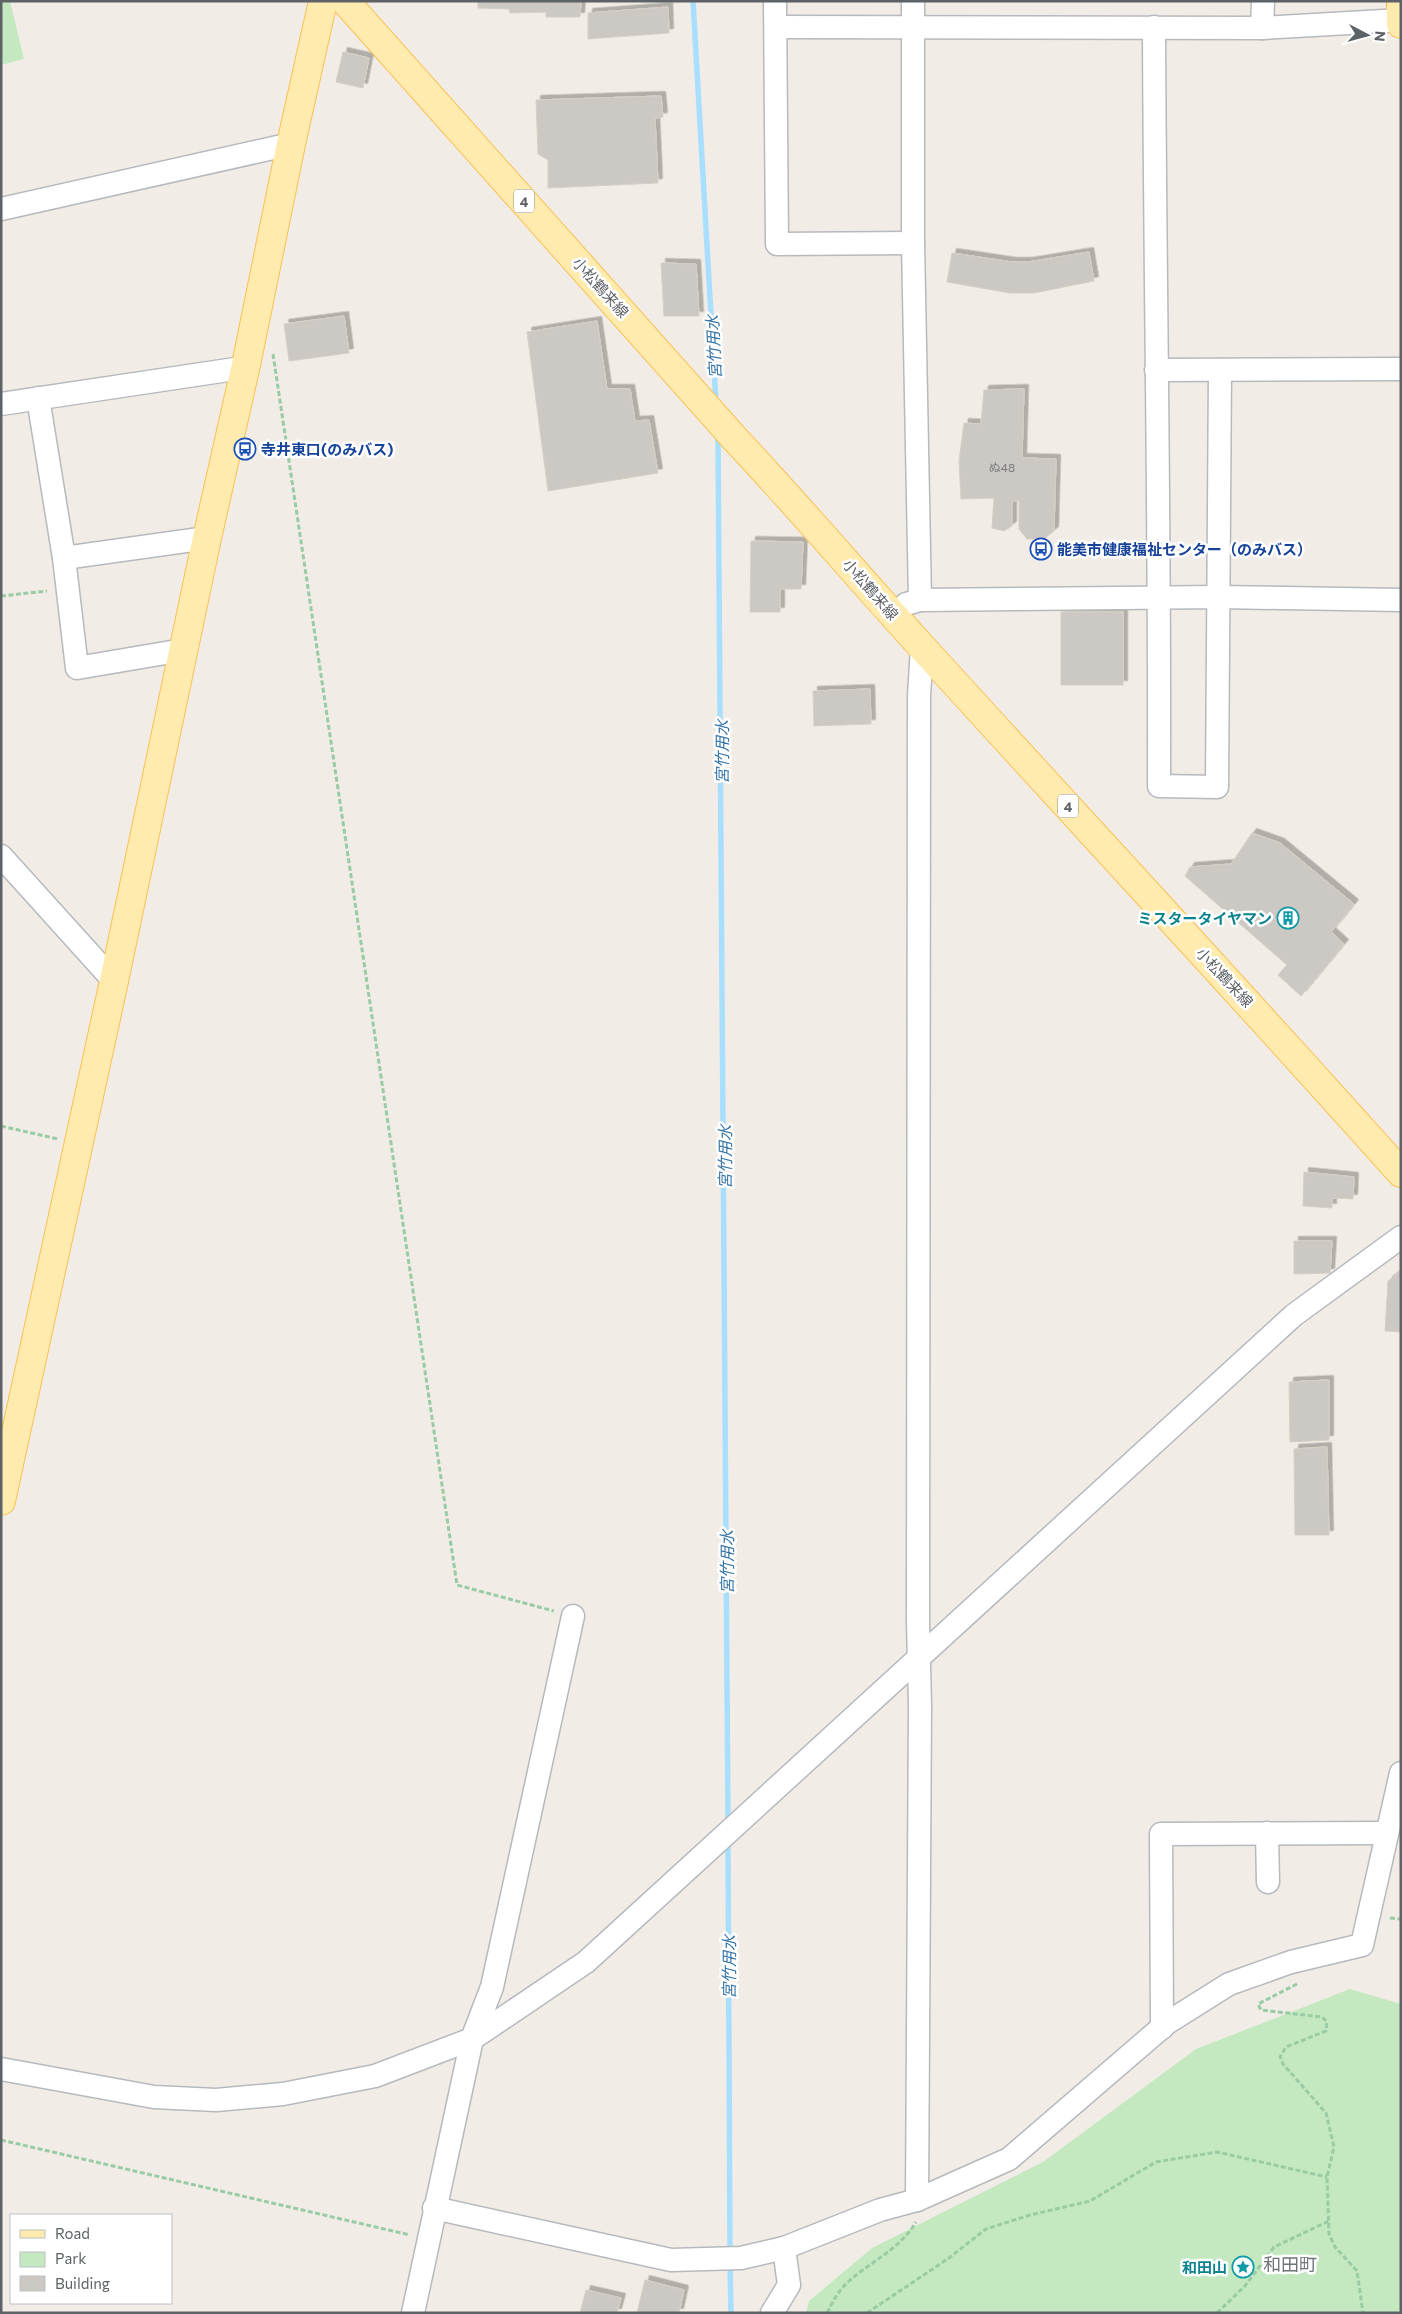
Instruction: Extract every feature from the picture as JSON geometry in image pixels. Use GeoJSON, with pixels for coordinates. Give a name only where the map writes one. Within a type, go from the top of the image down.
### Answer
{"type":"FeatureCollection","features":[{"type":"Feature","properties":{"kind":"main road"},"geometry":{"type":"LineString","coordinates":[[1,1500],[114,981],[206,538],[246,365],[291,144],[323,1]]}},
{"type":"Feature","properties":{"kind":"main road","name":"小松鶴来線"},"geometry":{"type":"LineString","coordinates":[[345,1],[922,647],[1252,1007],[1401,1173]]}},
{"type":"Feature","properties":{"kind":"main road"},"geometry":{"type":"LineString","coordinates":[[1400,1],[1401,24]]}},
{"type":"Feature","properties":{"kind":"street"},"geometry":{"type":"LineString","coordinates":[[775,1],[777,244],[913,243]]}},
{"type":"Feature","properties":{"kind":"street"},"geometry":{"type":"LineString","coordinates":[[913,1],[913,243],[920,600]]}},
{"type":"Feature","properties":{"kind":"street"},"geometry":{"type":"LineString","coordinates":[[1262,1],[1262,28]]}},
{"type":"Feature","properties":{"kind":"street"},"geometry":{"type":"LineString","coordinates":[[776,27],[1262,28],[1400,20]]}},
{"type":"Feature","properties":{"kind":"street"},"geometry":{"type":"LineString","coordinates":[[1154,27],[1156,370],[1160,598],[1158,786],[1217,786],[1220,370]]}},
{"type":"Feature","properties":{"kind":"street"},"geometry":{"type":"LineString","coordinates":[[1,209],[291,144]]}},
{"type":"Feature","properties":{"kind":"street"},"geometry":{"type":"LineString","coordinates":[[1,404],[235,369],[246,365]]}},
{"type":"Feature","properties":{"kind":"street"},"geometry":{"type":"LineString","coordinates":[[1156,370],[1401,369]]}},
{"type":"Feature","properties":{"kind":"street"},"geometry":{"type":"LineString","coordinates":[[38,398],[64,558],[77,668],[183,650]]}},
{"type":"Feature","properties":{"kind":"street"},"geometry":{"type":"LineString","coordinates":[[64,558],[206,538]]}},
{"type":"Feature","properties":{"kind":"street"},"geometry":{"type":"LineString","coordinates":[[889,610],[920,600],[1219,596],[1401,600]]}},
{"type":"Feature","properties":{"kind":"street"},"geometry":{"type":"LineString","coordinates":[[917,2200],[920,1706],[918,1658],[919,726],[922,647]]}},
{"type":"Feature","properties":{"kind":"street"},"geometry":{"type":"LineString","coordinates":[[1,856],[114,981]]}},
{"type":"Feature","properties":{"kind":"street"},"geometry":{"type":"LineString","coordinates":[[1,2069],[154,2098],[216,2100],[283,2094],[376,2076],[472,2039],[586,1962],[1294,1314],[1401,1237]]}},
{"type":"Feature","properties":{"kind":"street"},"geometry":{"type":"LineString","coordinates":[[413,2313],[434,2208],[472,2039],[492,1987],[573,1616]]}},
{"type":"Feature","properties":{"kind":"street"},"geometry":{"type":"LineString","coordinates":[[434,2208],[671,2260],[741,2258],[784,2248],[880,2210],[917,2200],[1009,2159],[1162,2028],[1229,1984],[1290,1962],[1362,1945],[1401,1773]]}},
{"type":"Feature","properties":{"kind":"street"},"geometry":{"type":"LineString","coordinates":[[1162,2028],[1162,1834],[1388,1833]]}},
{"type":"Feature","properties":{"kind":"street"},"geometry":{"type":"LineString","coordinates":[[1267,1834],[1268,1882]]}},
{"type":"Feature","properties":{"kind":"street"},"geometry":{"type":"LineString","coordinates":[[772,2313],[789,2285],[784,2248]]}},
{"type":"Feature","properties":{"kind":"path"},"geometry":{"type":"LineString","coordinates":[[273,353],[330,727],[330,742],[337,770],[389,1144],[456,1585],[573,1616]]}},
{"type":"Feature","properties":{"kind":"path"},"geometry":{"type":"LineString","coordinates":[[1,596],[68,589]]}},
{"type":"Feature","properties":{"kind":"path"},"geometry":{"type":"LineString","coordinates":[[1,1126],[78,1143]]}},
{"type":"Feature","properties":{"kind":"path"},"geometry":{"type":"LineString","coordinates":[[1305,1980],[1258,2004],[1261,2010],[1322,2017],[1327,2022],[1326,2031],[1286,2047],[1280,2057],[1283,2064],[1326,2113],[1334,2147],[1327,2177],[1329,2234],[1335,2247],[1357,2271],[1362,2313]]}},
{"type":"Feature","properties":{"kind":"path"},"geometry":{"type":"LineString","coordinates":[[1,2140],[428,2239]]}},
{"type":"Feature","properties":{"kind":"path"},"geometry":{"type":"LineString","coordinates":[[867,2313],[949,2258],[986,2229],[1030,2215],[1090,2201],[1156,2162],[1217,2152],[1327,2177]]}},
{"type":"Feature","properties":{"kind":"path"},"geometry":{"type":"LineString","coordinates":[[827,2313],[836,2296],[848,2282],[908,2237],[917,2220],[917,2200]]}},
{"type":"Feature","properties":{"kind":"path"},"geometry":{"type":"LineString","coordinates":[[1217,2313],[1245,2286],[1274,2247],[1329,2221]]}},
{"type":"Feature","properties":{"kind":"green space"},"geometry":{"type":"Polygon","coordinates":[[[1,1],[10,1],[24,59],[1,65],[1,1]]]}},
{"type":"Feature","properties":{"kind":"green space"},"geometry":{"type":"Polygon","coordinates":[[[1350,1989],[1401,2004],[1401,2313],[806,2313],[809,2301],[872,2248],[1043,2162],[1196,2049],[1350,1989]]]}},
{"type":"Feature","properties":{"kind":"building"},"geometry":{"type":"Polygon","coordinates":[[[478,1],[581,1],[580,17],[546,17],[546,12],[510,13],[509,9],[478,8],[478,1]]]}},
{"type":"Feature","properties":{"kind":"building"},"geometry":{"type":"Polygon","coordinates":[[[668,7],[669,33],[588,39],[588,13],[668,7]]]}},
{"type":"Feature","properties":{"kind":"building"},"geometry":{"type":"Polygon","coordinates":[[[343,52],[369,58],[363,88],[336,82],[343,52]]]}},
{"type":"Feature","properties":{"kind":"building"},"geometry":{"type":"Polygon","coordinates":[[[661,96],[663,117],[655,118],[658,183],[548,188],[548,160],[538,154],[536,100],[661,96]]]}},
{"type":"Feature","properties":{"kind":"building"},"geometry":{"type":"Polygon","coordinates":[[[1089,252],[1094,281],[1034,293],[1010,293],[947,282],[952,253],[1012,262],[1028,262],[1089,252]]]}},
{"type":"Feature","properties":{"kind":"building"},"geometry":{"type":"Polygon","coordinates":[[[661,263],[696,264],[699,316],[664,316],[661,263]]]}},
{"type":"Feature","properties":{"kind":"building"},"geometry":{"type":"Polygon","coordinates":[[[344,316],[349,353],[289,361],[284,324],[344,316]]]}},
{"type":"Feature","properties":{"kind":"building"},"geometry":{"type":"Polygon","coordinates":[[[597,321],[607,389],[630,389],[635,421],[649,420],[658,473],[548,491],[527,332],[597,321]]]}},
{"type":"Feature","properties":{"kind":"building"},"geometry":{"type":"Polygon","coordinates":[[[1024,389],[1022,458],[1056,459],[1054,531],[1044,539],[1027,539],[1019,529],[1019,501],[1012,501],[1012,526],[1004,531],[992,528],[994,498],[961,499],[959,461],[964,423],[981,424],[984,390],[1024,389]]]}},
{"type":"Feature","properties":{"kind":"building"},"geometry":{"type":"Polygon","coordinates":[[[751,541],[803,542],[801,589],[780,589],[780,612],[750,612],[751,541]]]}},
{"type":"Feature","properties":{"kind":"building"},"geometry":{"type":"Polygon","coordinates":[[[1061,612],[1123,612],[1123,685],[1061,685],[1061,612]]]}},
{"type":"Feature","properties":{"kind":"building"},"geometry":{"type":"Polygon","coordinates":[[[870,689],[871,724],[814,726],[813,691],[870,689]]]}},
{"type":"Feature","properties":{"kind":"building","name":"ミスタータイヤマン"},"geometry":{"type":"Polygon","coordinates":[[[1252,833],[1280,843],[1354,904],[1331,932],[1344,944],[1301,996],[1278,975],[1287,965],[1185,876],[1190,867],[1231,864],[1252,833]]]}},
{"type":"Feature","properties":{"kind":"building"},"geometry":{"type":"Polygon","coordinates":[[[1304,1172],[1354,1177],[1353,1199],[1332,1198],[1332,1208],[1303,1206],[1304,1172]]]}},
{"type":"Feature","properties":{"kind":"building"},"geometry":{"type":"Polygon","coordinates":[[[1294,1241],[1332,1241],[1330,1273],[1294,1274],[1294,1241]]]}},
{"type":"Feature","properties":{"kind":"building"},"geometry":{"type":"Polygon","coordinates":[[[1401,1271],[1401,1332],[1385,1331],[1388,1281],[1401,1271]]]}},
{"type":"Feature","properties":{"kind":"building"},"geometry":{"type":"Polygon","coordinates":[[[1329,1380],[1329,1440],[1290,1442],[1289,1382],[1329,1380]]]}},
{"type":"Feature","properties":{"kind":"building"},"geometry":{"type":"Polygon","coordinates":[[[1327,1447],[1329,1535],[1295,1535],[1294,1449],[1327,1447]]]}},
{"type":"Feature","properties":{"kind":"building"},"geometry":{"type":"Polygon","coordinates":[[[645,2280],[684,2290],[679,2313],[637,2313],[645,2280]]]}},
{"type":"Feature","properties":{"kind":"building"},"geometry":{"type":"Polygon","coordinates":[[[586,2290],[621,2298],[617,2313],[580,2313],[586,2290]]]}},
{"type":"Feature","properties":{"kind":"waterway","name":"宮竹用水"},"geometry":{"type":"LineString","coordinates":[[693,1],[716,403]]}},
{"type":"Feature","properties":{"kind":"waterway","name":"宮竹用水"},"geometry":{"type":"LineString","coordinates":[[718,435],[728,1823]]}},
{"type":"Feature","properties":{"kind":"waterway","name":"宮竹用水"},"geometry":{"type":"LineString","coordinates":[[728,1840],[730,2253]]}},
{"type":"Feature","properties":{"kind":"waterway","name":"宮竹用水"},"geometry":{"type":"LineString","coordinates":[[730,2262],[731,2313]]}},
{"type":"Feature","properties":{"kind":"place","name":"寺井東口(のみバス)"},"geometry":{"type":"Point","coordinates":[245,449]}},
{"type":"Feature","properties":{"kind":"place","name":"能美市健康福祉センター（のみバス）"},"geometry":{"type":"Point","coordinates":[1041,549]}},
{"type":"Feature","properties":{"kind":"place","name":"ミスタータイヤマン"},"geometry":{"type":"Point","coordinates":[1288,918]}},
{"type":"Feature","properties":{"kind":"place","name":"和田山"},"geometry":{"type":"Point","coordinates":[1243,2267]}},
{"type":"Feature","properties":{"kind":"district","name":"和田町"},"geometry":{"type":"Point","coordinates":[1290,2264]}}]}
